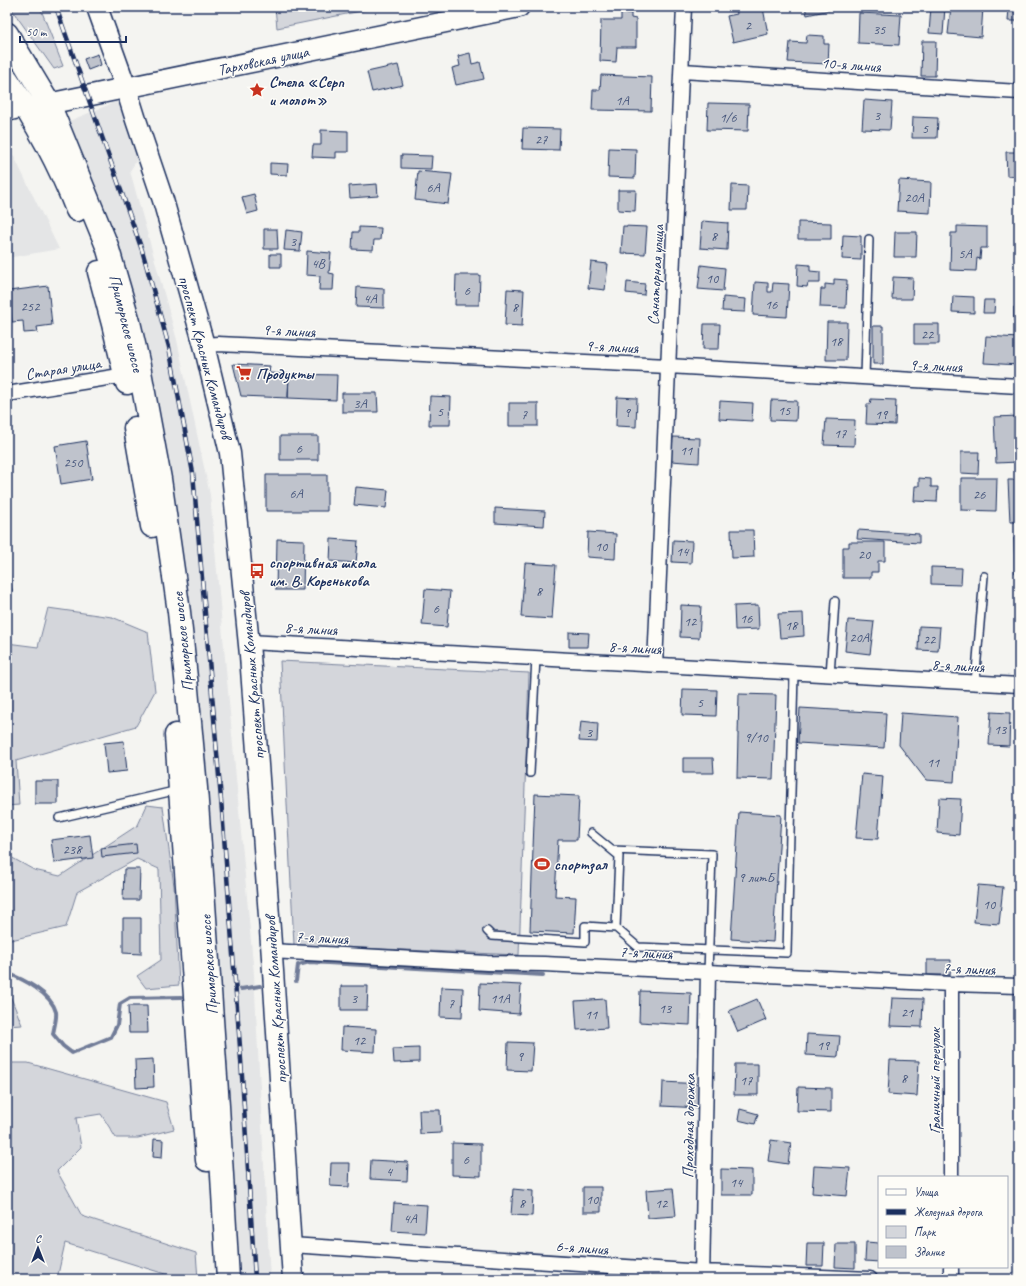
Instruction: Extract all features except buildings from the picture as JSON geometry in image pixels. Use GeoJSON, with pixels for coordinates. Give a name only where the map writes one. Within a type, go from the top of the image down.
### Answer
{"type":"FeatureCollection","features":[{"type":"Feature","properties":{"kind":"highway","name":"Приморское шоссе"},"geometry":{"type":"LineString","coordinates":[[7,34],[49,104],[108,246],[129,322],[139,366],[162,487],[179,612],[195,780],[219,1114],[228,1279]]}},
{"type":"Feature","properties":{"kind":"highway","name":"Приморское шоссе"},"geometry":{"type":"LineString","coordinates":[[7,79],[17,112],[48,149],[72,195],[96,259],[126,375],[145,481],[156,553],[172,682],[214,1253],[214,1279]]}},
{"type":"Feature","properties":{"kind":"street","name":"проспект Красных Командиров"},"geometry":{"type":"LineString","coordinates":[[98,7],[162,200],[204,345],[230,453],[249,642],[292,1245],[293,1279]]}},
{"type":"Feature","properties":{"kind":"street","name":"Тарховская улица"},"geometry":{"type":"LineString","coordinates":[[17,112],[449,14],[519,7]]}},
{"type":"Feature","properties":{"kind":"street","name":"Санаторная улица"},"geometry":{"type":"LineString","coordinates":[[655,665],[684,7]]}},
{"type":"Feature","properties":{"kind":"street","name":"10-я линия"},"geometry":{"type":"LineString","coordinates":[[682,71],[1019,92]]}},
{"type":"Feature","properties":{"kind":"street","name":"9-я линия"},"geometry":{"type":"LineString","coordinates":[[204,345],[226,344],[668,366],[1019,386]]}},
{"type":"Feature","properties":{"kind":"street","name":"Старая улица"},"geometry":{"type":"LineString","coordinates":[[7,394],[126,375]]}},
{"type":"Feature","properties":{"kind":"street","name":"8-я линия"},"geometry":{"type":"LineString","coordinates":[[249,642],[1019,685]]}},
{"type":"Feature","properties":{"kind":"street","name":"7-я линия"},"geometry":{"type":"LineString","coordinates":[[271,951],[708,973],[1019,986]]}},
{"type":"Feature","properties":{"kind":"street","name":"Проходная дорожка"},"geometry":{"type":"LineString","coordinates":[[703,1276],[708,973]]}},
{"type":"Feature","properties":{"kind":"street","name":"Граничный переулок"},"geometry":{"type":"LineString","coordinates":[[951,984],[951,1176]]}},
{"type":"Feature","properties":{"kind":"street","name":"6-я линия"},"geometry":{"type":"LineString","coordinates":[[292,1245],[703,1276],[870,1279]]}},
{"type":"Feature","properties":{"kind":"street"},"geometry":{"type":"LineString","coordinates":[[951,1268],[951,1279]]}},
{"type":"Feature","properties":{"kind":"lane"},"geometry":{"type":"LineString","coordinates":[[865,378],[869,239]]}},
{"type":"Feature","properties":{"kind":"lane"},"geometry":{"type":"LineString","coordinates":[[975,683],[984,576]]}},
{"type":"Feature","properties":{"kind":"lane"},"geometry":{"type":"LineString","coordinates":[[830,675],[835,601]]}},
{"type":"Feature","properties":{"kind":"lane"},"geometry":{"type":"LineString","coordinates":[[530,773],[536,658]]}},
{"type":"Feature","properties":{"kind":"lane"},"geometry":{"type":"LineString","coordinates":[[487,931],[492,936],[584,942],[586,926],[616,928],[638,947],[787,954],[794,673]]}},
{"type":"Feature","properties":{"kind":"lane"},"geometry":{"type":"LineString","coordinates":[[59,818],[180,789]]}},
{"type":"Feature","properties":{"kind":"lane"},"geometry":{"type":"LineString","coordinates":[[592,833],[619,856],[616,928]]}},
{"type":"Feature","properties":{"kind":"lane"},"geometry":{"type":"LineString","coordinates":[[612,850],[712,854],[708,973]]}},
{"type":"Feature","properties":{"kind":"shaded area"},"geometry":{"type":"Polygon","coordinates":[[[120,100],[140,155],[130,171],[177,340],[210,495],[254,974],[270,1279],[236,1279],[195,678],[95,190],[92,179],[67,122],[120,100]]]}},
{"type":"Feature","properties":{"kind":"shaded area"},"geometry":{"type":"Polygon","coordinates":[[[7,142],[59,249],[7,258],[7,142]]]}},
{"type":"Feature","properties":{"kind":"green space"},"geometry":{"type":"Polygon","coordinates":[[[10,7],[40,7],[63,66],[54,69],[10,7]]]}},
{"type":"Feature","properties":{"kind":"green space"},"geometry":{"type":"Polygon","coordinates":[[[275,7],[381,7],[277,28],[275,7]]]}},
{"type":"Feature","properties":{"kind":"green space"},"geometry":{"type":"Polygon","coordinates":[[[48,608],[112,617],[148,632],[155,691],[136,726],[16,761],[19,805],[7,806],[7,643],[38,647],[48,608]]]}},
{"type":"Feature","properties":{"kind":"green space"},"geometry":{"type":"Polygon","coordinates":[[[280,661],[529,673],[519,955],[294,945],[280,661]]]}},
{"type":"Feature","properties":{"kind":"green space"},"geometry":{"type":"Polygon","coordinates":[[[147,805],[163,807],[174,886],[179,985],[146,988],[137,976],[161,960],[159,869],[137,859],[77,892],[66,927],[11,940],[7,938],[7,855],[34,870],[60,876],[138,825],[147,805]]]}},
{"type":"Feature","properties":{"kind":"green space"},"geometry":{"type":"Polygon","coordinates":[[[7,988],[22,1025],[7,1026],[7,988]]]}},
{"type":"Feature","properties":{"kind":"green space"},"geometry":{"type":"Polygon","coordinates":[[[7,1063],[28,1063],[166,1102],[174,1129],[138,1138],[116,1138],[101,1114],[76,1118],[81,1147],[57,1171],[82,1216],[196,1253],[198,1279],[178,1279],[65,1243],[57,1279],[7,1279],[7,1063]]]}},
{"type":"Feature","properties":{"kind":"waterway"},"geometry":{"type":"LineString","coordinates":[[296,981],[298,965],[310,962],[543,975]]}},
{"type":"Feature","properties":{"kind":"waterway"},"geometry":{"type":"LineString","coordinates":[[7,973],[36,988],[43,993],[53,1005],[56,1012],[53,1034],[63,1046],[72,1053],[111,1037],[117,1025],[120,1004],[130,998],[181,997]]}},
{"type":"Feature","properties":{"kind":"waterway"},"geometry":{"type":"LineString","coordinates":[[241,989],[260,986]]}},
{"type":"Feature","properties":{"kind":"railway"},"geometry":{"type":"LineString","coordinates":[[56,7],[142,250],[169,347],[193,473],[223,823],[241,1060],[255,1279]]}},
{"type":"Feature","properties":{"kind":"place","name":"Стела «Серп и молот»"},"geometry":{"type":"Point","coordinates":[257,90]}},
{"type":"Feature","properties":{"kind":"place","name":"Продукты"},"geometry":{"type":"Point","coordinates":[244,373]}},
{"type":"Feature","properties":{"kind":"place","name":"спортивная школа им. В. Коренькова"},"geometry":{"type":"Point","coordinates":[257,571]}},
{"type":"Feature","properties":{"kind":"place","name":"спортзал"},"geometry":{"type":"Point","coordinates":[542,864]}}]}
